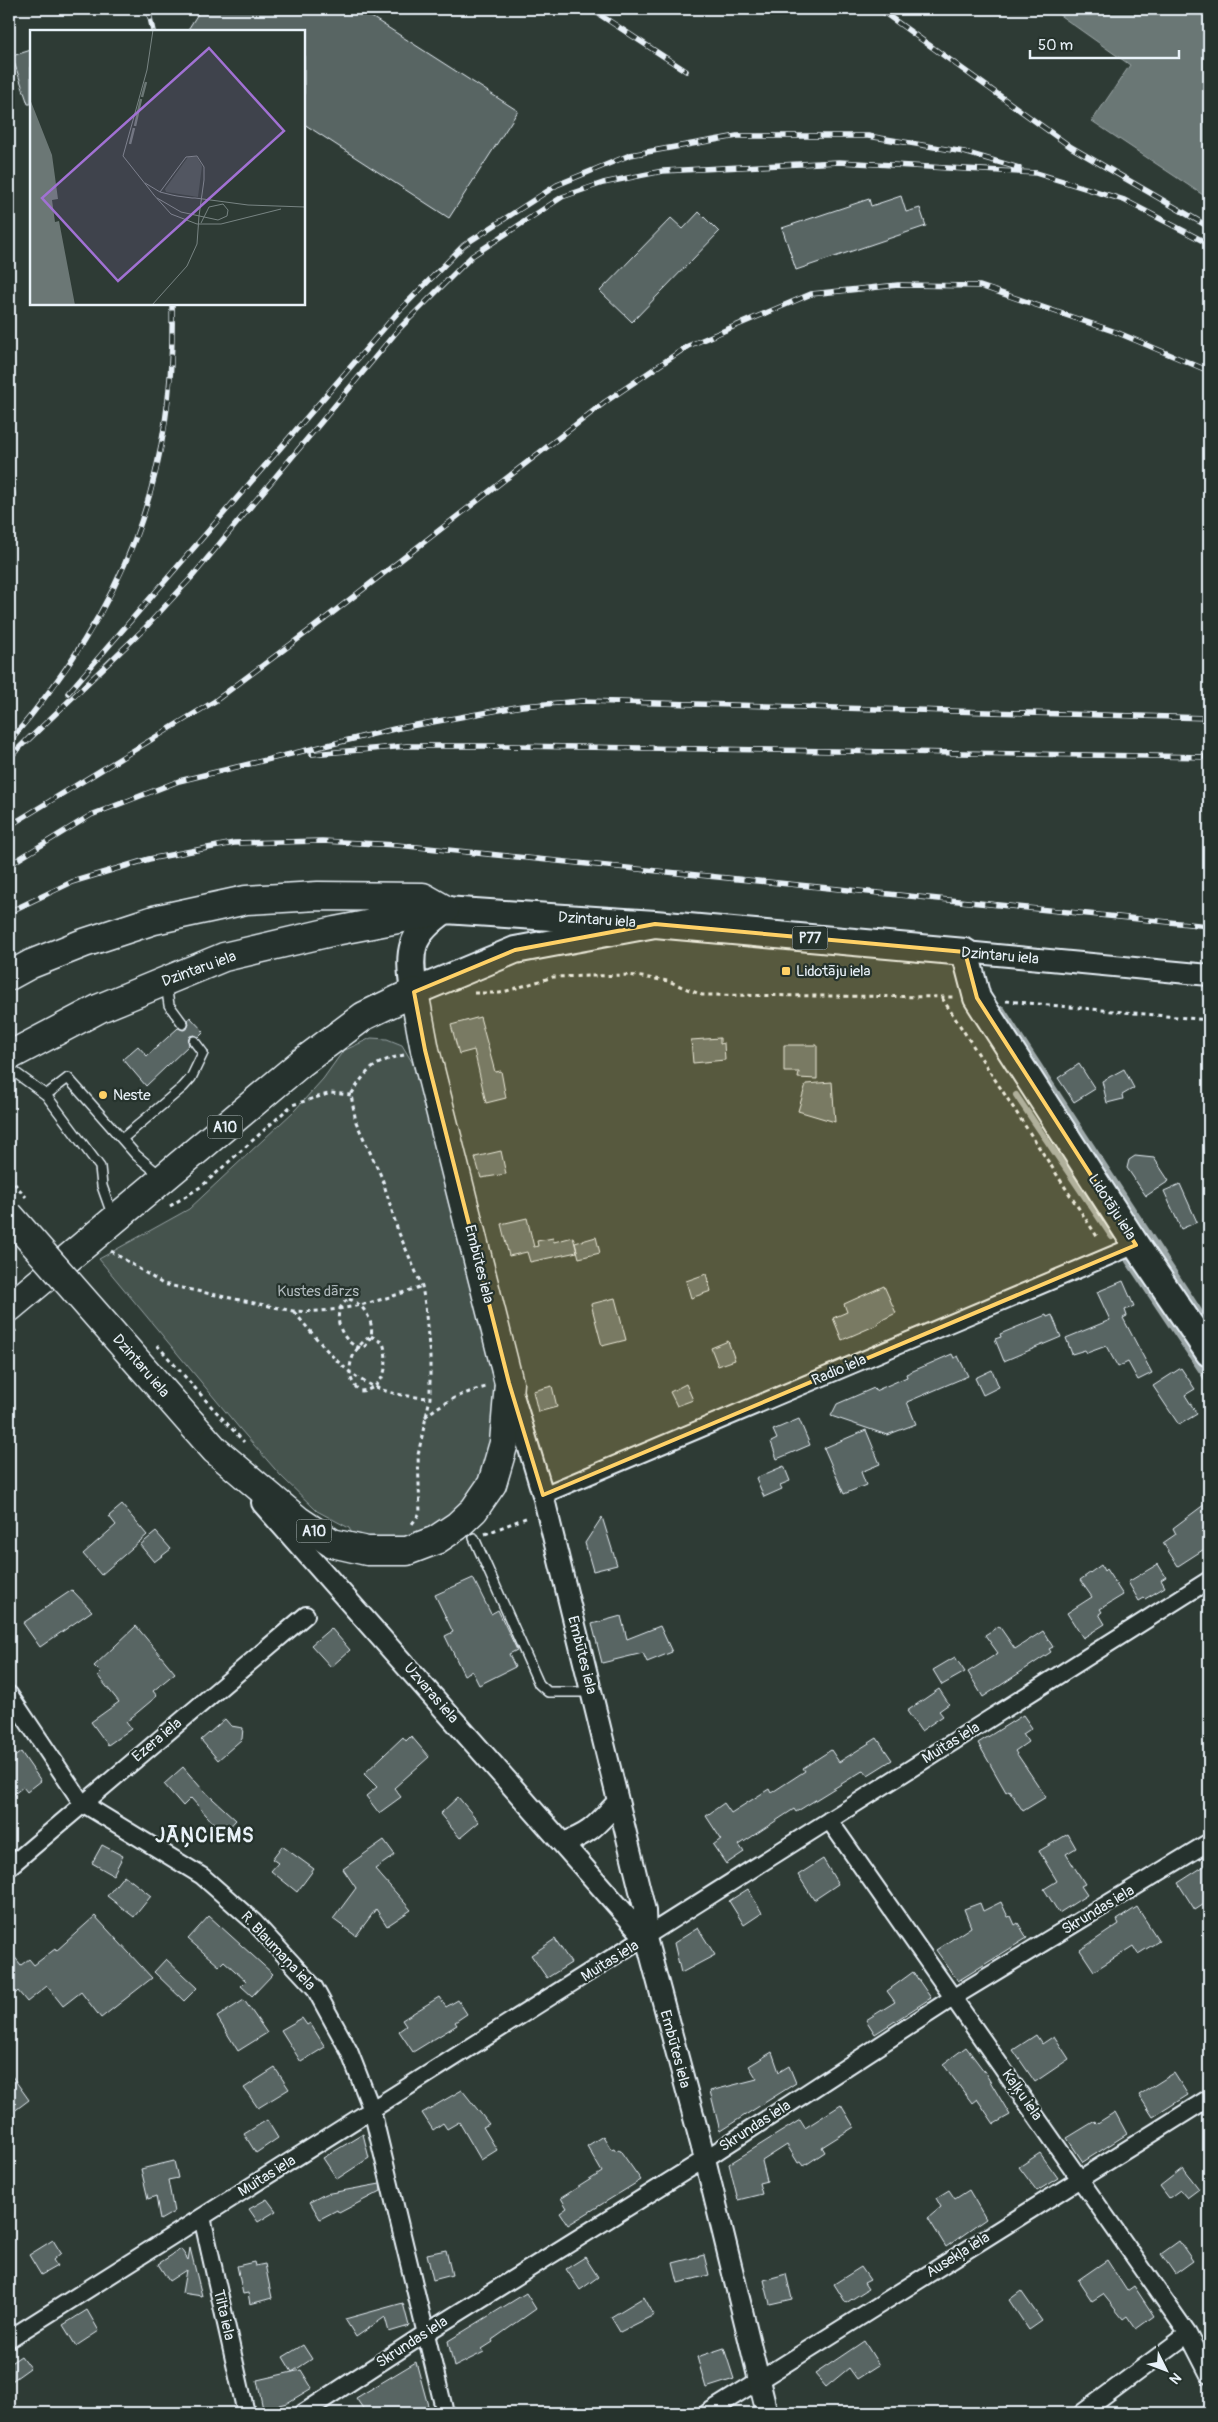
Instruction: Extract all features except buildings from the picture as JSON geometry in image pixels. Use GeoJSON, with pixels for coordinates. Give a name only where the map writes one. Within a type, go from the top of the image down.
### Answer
{"type":"FeatureCollection","features":[{"type":"Feature","properties":{"kind":"highway"},"geometry":{"type":"LineString","coordinates":[[20,970],[84,943],[154,920],[246,900],[318,896],[423,897],[445,910]]}},
{"type":"Feature","properties":{"kind":"highway","name":"Dzintaru iela"},"geometry":{"type":"LineString","coordinates":[[9,1056],[100,1008],[224,957],[335,931],[445,910]]}},
{"type":"Feature","properties":{"kind":"highway","name":"Embūtes iela"},"geometry":{"type":"LineString","coordinates":[[414,992],[425,1050],[509,1382]]}},
{"type":"Feature","properties":{"kind":"highway","name":"A10"},"geometry":{"type":"LineString","coordinates":[[16,1316],[45,1276],[114,1231],[164,1178],[301,1063],[356,1022],[414,992]]}},
{"type":"Feature","properties":{"kind":"highway","name":"Dzintaru iela"},"geometry":{"type":"LineString","coordinates":[[9,1215],[215,1450]]}},
{"type":"Feature","properties":{"kind":"highway","name":"A10"},"geometry":{"type":"LineString","coordinates":[[215,1450],[299,1521],[332,1543],[368,1551],[407,1551],[436,1540],[456,1526],[474,1510],[492,1484],[504,1443],[509,1382]]}},
{"type":"Feature","properties":{"kind":"main road","name":"Dzintaru iela"},"geometry":{"type":"LineString","coordinates":[[445,910],[655,924],[965,952]]}},
{"type":"Feature","properties":{"kind":"main road","name":"Embūtes iela"},"geometry":{"type":"LineString","coordinates":[[414,992],[410,961],[415,940],[428,922],[445,910]]}},
{"type":"Feature","properties":{"kind":"main road","name":"P77"},"geometry":{"type":"LineString","coordinates":[[414,992],[515,950],[655,924]]}},
{"type":"Feature","properties":{"kind":"main road","name":"Lidotāju iela"},"geometry":{"type":"LineString","coordinates":[[965,952],[977,998],[1209,1353]]}},
{"type":"Feature","properties":{"kind":"street","name":"Dzintaru iela"},"geometry":{"type":"LineString","coordinates":[[965,952],[1209,975]]}},
{"type":"Feature","properties":{"kind":"street","name":"Radio iela"},"geometry":{"type":"LineString","coordinates":[[545,1502],[1136,1244]]}},
{"type":"Feature","properties":{"kind":"street","name":"Embūtes iela"},"geometry":{"type":"LineString","coordinates":[[509,1382],[545,1502],[645,1912],[646,1938],[705,2159],[767,2413]]}},
{"type":"Feature","properties":{"kind":"street","name":"Uzvaras iela"},"geometry":{"type":"LineString","coordinates":[[215,1450],[646,1938]]}},
{"type":"Feature","properties":{"kind":"street","name":"Muitas iela"},"geometry":{"type":"LineString","coordinates":[[9,2339],[646,1938],[1209,1580]]}},
{"type":"Feature","properties":{"kind":"street","name":"Ezera iela"},"geometry":{"type":"LineString","coordinates":[[9,1867],[82,1803],[306,1615]]}},
{"type":"Feature","properties":{"kind":"street","name":"R. Blaumaņa iela"},"geometry":{"type":"LineString","coordinates":[[9,1694],[82,1803],[202,1876],[254,1922],[314,1987],[349,2051],[372,2110],[445,2413]]}},
{"type":"Feature","properties":{"kind":"street"},"geometry":{"type":"LineString","coordinates":[[563,1843],[583,1836],[598,1825],[618,1802]]}},
{"type":"Feature","properties":{"kind":"street","name":"Kaļķu iela"},"geometry":{"type":"LineString","coordinates":[[829,1820],[1188,2334],[1209,2375]]}},
{"type":"Feature","properties":{"kind":"street","name":"Skrundas iela"},"geometry":{"type":"LineString","coordinates":[[303,2413],[426,2333],[705,2159],[954,1998],[1209,1842]]}},
{"type":"Feature","properties":{"kind":"street","name":"Ausekļa iela"},"geometry":{"type":"LineString","coordinates":[[707,2413],[1209,2098]]}},
{"type":"Feature","properties":{"kind":"street","name":"Tilta iela"},"geometry":{"type":"LineString","coordinates":[[202,2216],[246,2413]]}},
{"type":"Feature","properties":{"kind":"street"},"geometry":{"type":"LineString","coordinates":[[1082,2413],[1188,2334]]}},
{"type":"Feature","properties":{"kind":"lane"},"geometry":{"type":"LineString","coordinates":[[9,986],[20,970]]}},
{"type":"Feature","properties":{"kind":"lane"},"geometry":{"type":"LineString","coordinates":[[166,981],[169,1005],[182,1024]]}},
{"type":"Feature","properties":{"kind":"lane"},"geometry":{"type":"LineString","coordinates":[[122,1139],[191,1078],[203,1053],[194,1041]]}},
{"type":"Feature","properties":{"kind":"lane"},"geometry":{"type":"LineString","coordinates":[[9,1068],[46,1095],[100,1168],[102,1186],[114,1231]]}},
{"type":"Feature","properties":{"kind":"lane"},"geometry":{"type":"LineString","coordinates":[[46,1095],[68,1078],[136,1154],[164,1178]]}},
{"type":"Feature","properties":{"kind":"lane"},"geometry":{"type":"LineString","coordinates":[[474,1538],[540,1684],[548,1692],[592,1692]]}},
{"type":"Feature","properties":{"kind":"path"},"geometry":{"type":"LineString","coordinates":[[473,992],[500,994],[553,977],[628,975],[668,981],[702,994],[977,998],[1209,1020]]}},
{"type":"Feature","properties":{"kind":"path"},"geometry":{"type":"LineString","coordinates":[[941,997],[1098,1238]]}},
{"type":"Feature","properties":{"kind":"path"},"geometry":{"type":"LineString","coordinates":[[404,1529],[412,1524],[420,1513],[418,1454],[430,1398],[429,1341],[422,1286],[398,1231],[382,1178],[356,1122],[351,1095],[361,1078],[371,1067],[388,1058],[425,1050]]}},
{"type":"Feature","properties":{"kind":"path"},"geometry":{"type":"LineString","coordinates":[[163,1210],[202,1186],[292,1105],[331,1093],[351,1095]]}},
{"type":"Feature","properties":{"kind":"path"},"geometry":{"type":"LineString","coordinates":[[114,1231],[107,1249],[163,1284],[293,1311],[315,1313],[339,1310],[422,1286]]}},
{"type":"Feature","properties":{"kind":"path"},"geometry":{"type":"LineString","coordinates":[[358,1347],[351,1343],[341,1330],[339,1310],[343,1302],[349,1299],[360,1304],[369,1318],[372,1336]]}},
{"type":"Feature","properties":{"kind":"path"},"geometry":{"type":"LineString","coordinates":[[293,1311],[333,1356],[350,1372],[374,1388],[405,1397],[430,1398]]}},
{"type":"Feature","properties":{"kind":"path"},"geometry":{"type":"LineString","coordinates":[[9,1336],[16,1316]]}},
{"type":"Feature","properties":{"kind":"path"},"geometry":{"type":"LineString","coordinates":[[372,1336],[384,1343],[387,1360],[382,1379],[374,1388],[360,1391],[355,1387],[350,1372],[352,1361],[358,1347],[372,1336]]}},
{"type":"Feature","properties":{"kind":"path"},"geometry":{"type":"LineString","coordinates":[[425,1418],[438,1406],[461,1394],[509,1382]]}},
{"type":"Feature","properties":{"kind":"path"},"geometry":{"type":"LineString","coordinates":[[474,1538],[545,1502]]}},
{"type":"Feature","properties":{"kind":"highlighted area"},"geometry":{"type":"Polygon","coordinates":[[[655,924],[965,952],[977,998],[1136,1245],[543,1495],[509,1383],[425,1050],[414,992],[515,950],[655,924]]]}},
{"type":"Feature","properties":{"kind":"green space","name":"Kustes dārzs"},"geometry":{"type":"Polygon","coordinates":[[[371,1038],[387,1039],[402,1045],[412,1062],[439,1152],[496,1393],[489,1465],[465,1504],[426,1533],[402,1540],[354,1538],[349,1528],[317,1511],[281,1476],[240,1429],[99,1259],[189,1209],[294,1111],[323,1079],[343,1051],[371,1038]]]}},
{"type":"Feature","properties":{"kind":"shaded area"},"geometry":{"type":"Polygon","coordinates":[[[1051,9],[1209,9],[1209,199],[1092,121],[1130,65],[1051,9]]]}},
{"type":"Feature","properties":{"kind":"waterway"},"geometry":{"type":"LineString","coordinates":[[1002,1009],[1209,1326]]}},
{"type":"Feature","properties":{"kind":"waterway"},"geometry":{"type":"LineString","coordinates":[[1016,1095],[1112,1237]]}},
{"type":"Feature","properties":{"kind":"waterway"},"geometry":{"type":"LineString","coordinates":[[1128,1261],[1209,1382]]}},
{"type":"Feature","properties":{"kind":"railway"},"geometry":{"type":"LineString","coordinates":[[148,9],[153,30]]}},
{"type":"Feature","properties":{"kind":"railway"},"geometry":{"type":"LineString","coordinates":[[591,9],[686,71]]}},
{"type":"Feature","properties":{"kind":"railway"},"geometry":{"type":"LineString","coordinates":[[879,9],[1071,147],[1209,227]]}},
{"type":"Feature","properties":{"kind":"railway"},"geometry":{"type":"LineString","coordinates":[[68,693],[399,311],[464,245],[557,185],[630,155],[737,136],[868,136],[964,152],[1019,168]]}},
{"type":"Feature","properties":{"kind":"railway"},"geometry":{"type":"LineString","coordinates":[[26,742],[145,628],[191,578],[398,330],[472,256],[562,197],[603,183],[663,171],[839,162],[1036,173],[1124,200],[1209,244]]}},
{"type":"Feature","properties":{"kind":"railway"},"geometry":{"type":"LineString","coordinates":[[9,826],[215,701],[322,621],[605,402],[688,346],[811,294],[898,285],[980,286],[1116,332],[1209,371]]}},
{"type":"Feature","properties":{"kind":"railway"},"geometry":{"type":"LineString","coordinates":[[9,742],[49,692],[83,642],[112,592],[135,540],[152,485],[164,428],[171,368],[172,305]]}},
{"type":"Feature","properties":{"kind":"railway"},"geometry":{"type":"LineString","coordinates":[[9,466],[13,494],[9,523]]}},
{"type":"Feature","properties":{"kind":"railway"},"geometry":{"type":"LineString","coordinates":[[9,865],[91,815],[179,781],[394,729],[522,706],[582,701],[1209,718]]}},
{"type":"Feature","properties":{"kind":"railway"},"geometry":{"type":"LineString","coordinates":[[9,758],[30,737]]}},
{"type":"Feature","properties":{"kind":"railway"},"geometry":{"type":"LineString","coordinates":[[312,754],[407,746],[513,746],[1209,757]]}},
{"type":"Feature","properties":{"kind":"railway"},"geometry":{"type":"LineString","coordinates":[[9,912],[72,882],[149,859],[234,843],[322,841],[397,845],[1209,926]]}},
{"type":"Feature","properties":{"kind":"place","name":"Lidotāju iela"},"geometry":{"type":"Point","coordinates":[786,971]}},
{"type":"Feature","properties":{"kind":"place","name":"Neste"},"geometry":{"type":"Point","coordinates":[103,1095]}},
{"type":"Feature","properties":{"kind":"district","name":"JĀŅCIEMS"},"geometry":{"type":"Point","coordinates":[205,1835]}}]}
